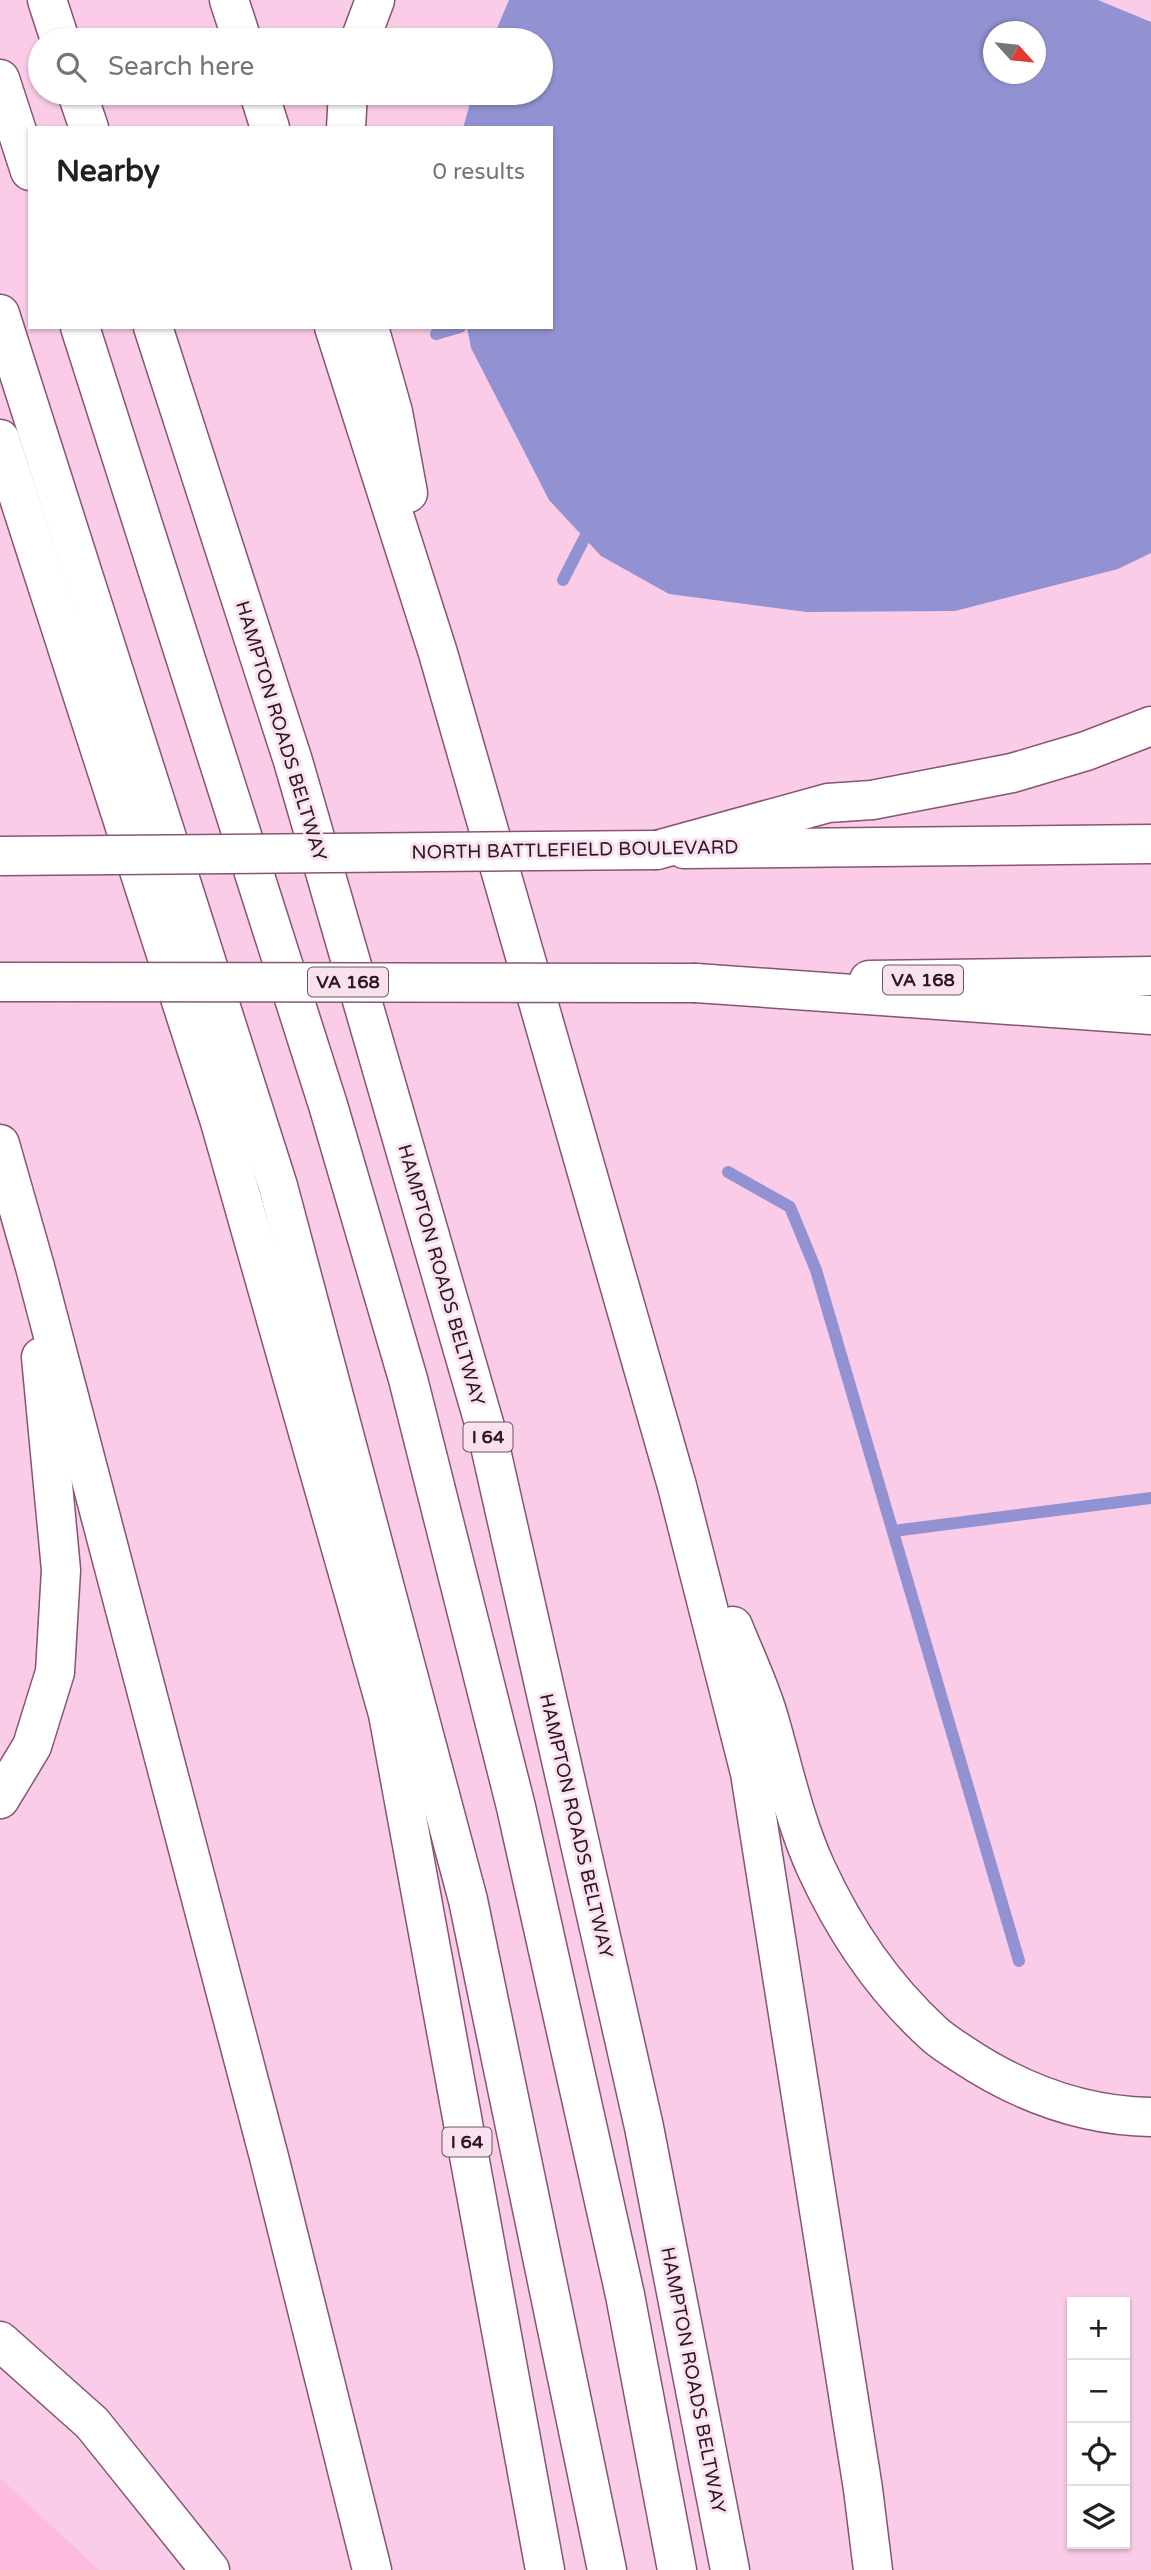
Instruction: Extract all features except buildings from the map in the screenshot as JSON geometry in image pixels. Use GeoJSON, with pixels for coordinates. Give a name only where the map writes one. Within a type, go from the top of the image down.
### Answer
{"type":"FeatureCollection","features":[{"type":"Feature","properties":{"kind":"main road"},"geometry":{"type":"LineString","coordinates":[[47,0],[56,28]]}},
{"type":"Feature","properties":{"kind":"main road"},"geometry":{"type":"LineString","coordinates":[[229,0],[238,28]]}},
{"type":"Feature","properties":{"kind":"main road"},"geometry":{"type":"LineString","coordinates":[[364,28],[374,0]]}},
{"type":"Feature","properties":{"kind":"main road"},"geometry":{"type":"LineString","coordinates":[[0,79],[28,165]]}},
{"type":"Feature","properties":{"kind":"main road"},"geometry":{"type":"LineString","coordinates":[[81,105],[88,126]]}},
{"type":"Feature","properties":{"kind":"main road"},"geometry":{"type":"LineString","coordinates":[[263,105],[269,126]]}},
{"type":"Feature","properties":{"kind":"main road"},"geometry":{"type":"LineString","coordinates":[[346,126],[347,105]]}},
{"type":"Feature","properties":{"kind":"main road"},"geometry":{"type":"LineString","coordinates":[[0,314],[278,1186],[468,1900],[607,2570]]}},
{"type":"Feature","properties":{"kind":"main road"},"geometry":{"type":"LineString","coordinates":[[81,329],[328,1105],[408,1379],[516,1807],[625,2295],[677,2570]]}},
{"type":"Feature","properties":{"kind":"main road","name":"HAMPTON ROADS BELTWAY"},"geometry":{"type":"LineString","coordinates":[[154,329],[293,761],[488,1437],[645,2127],[730,2570]]}},
{"type":"Feature","properties":{"kind":"main road"},"geometry":{"type":"LineString","coordinates":[[335,329],[438,653],[677,1486],[750,1773],[873,2570]]}},
{"type":"Feature","properties":{"kind":"main road"},"geometry":{"type":"LineString","coordinates":[[370,329],[393,412],[438,653]]}},
{"type":"Feature","properties":{"kind":"main road","name":"I 64"},"geometry":{"type":"LineString","coordinates":[[0,439],[220,1122],[388,1714],[545,2570]]}},
{"type":"Feature","properties":{"kind":"main road"},"geometry":{"type":"LineString","coordinates":[[657,849],[828,803],[872,800],[1012,773],[1086,751],[1151,726]]}},
{"type":"Feature","properties":{"kind":"main road","name":"NORTH BATTLEFIELD BOULEVARD"},"geometry":{"type":"LineString","coordinates":[[0,856],[1151,844]]}},
{"type":"Feature","properties":{"kind":"main road","name":"VA 168"},"geometry":{"type":"LineString","coordinates":[[0,982],[696,983],[1151,976]]}},
{"type":"Feature","properties":{"kind":"main road"},"geometry":{"type":"LineString","coordinates":[[696,983],[1151,1015]]}},
{"type":"Feature","properties":{"kind":"main road"},"geometry":{"type":"LineString","coordinates":[[0,1144],[35,1267],[269,2157],[372,2570]]}},
{"type":"Feature","properties":{"kind":"main road"},"geometry":{"type":"LineString","coordinates":[[0,1799],[32,1746],[55,1672],[61,1570],[45,1421],[35,1267]]}},
{"type":"Feature","properties":{"kind":"main road"},"geometry":{"type":"LineString","coordinates":[[677,1486],[767,1712],[815,1867],[847,1926],[884,1983],[933,2034],[987,2070],[1035,2095],[1083,2109],[1151,2117]]}},
{"type":"Feature","properties":{"kind":"main road"},"geometry":{"type":"LineString","coordinates":[[0,2341],[92,2423],[210,2570]]}},
{"type":"Feature","properties":{"kind":"shaded area"},"geometry":{"type":"Polygon","coordinates":[[[0,2478],[99,2570],[0,2570],[0,2478]]]}},
{"type":"Feature","properties":{"kind":"water"},"geometry":{"type":"Polygon","coordinates":[[[509,0],[1098,0],[1151,22],[1151,553],[1118,569],[955,611],[807,612],[669,594],[601,556],[549,500],[471,348],[467,329],[553,329],[553,126],[464,126],[470,105],[553,105],[553,28],[497,28],[509,0]]]}},
{"type":"Feature","properties":{"kind":"waterway"},"geometry":{"type":"LineString","coordinates":[[436,334],[453,329]]}},
{"type":"Feature","properties":{"kind":"waterway"},"geometry":{"type":"LineString","coordinates":[[563,580],[584,539]]}},
{"type":"Feature","properties":{"kind":"waterway"},"geometry":{"type":"LineString","coordinates":[[728,1172],[790,1207],[816,1270],[1019,1961]]}},
{"type":"Feature","properties":{"kind":"waterway"},"geometry":{"type":"LineString","coordinates":[[893,1531],[1151,1498]]}}]}
